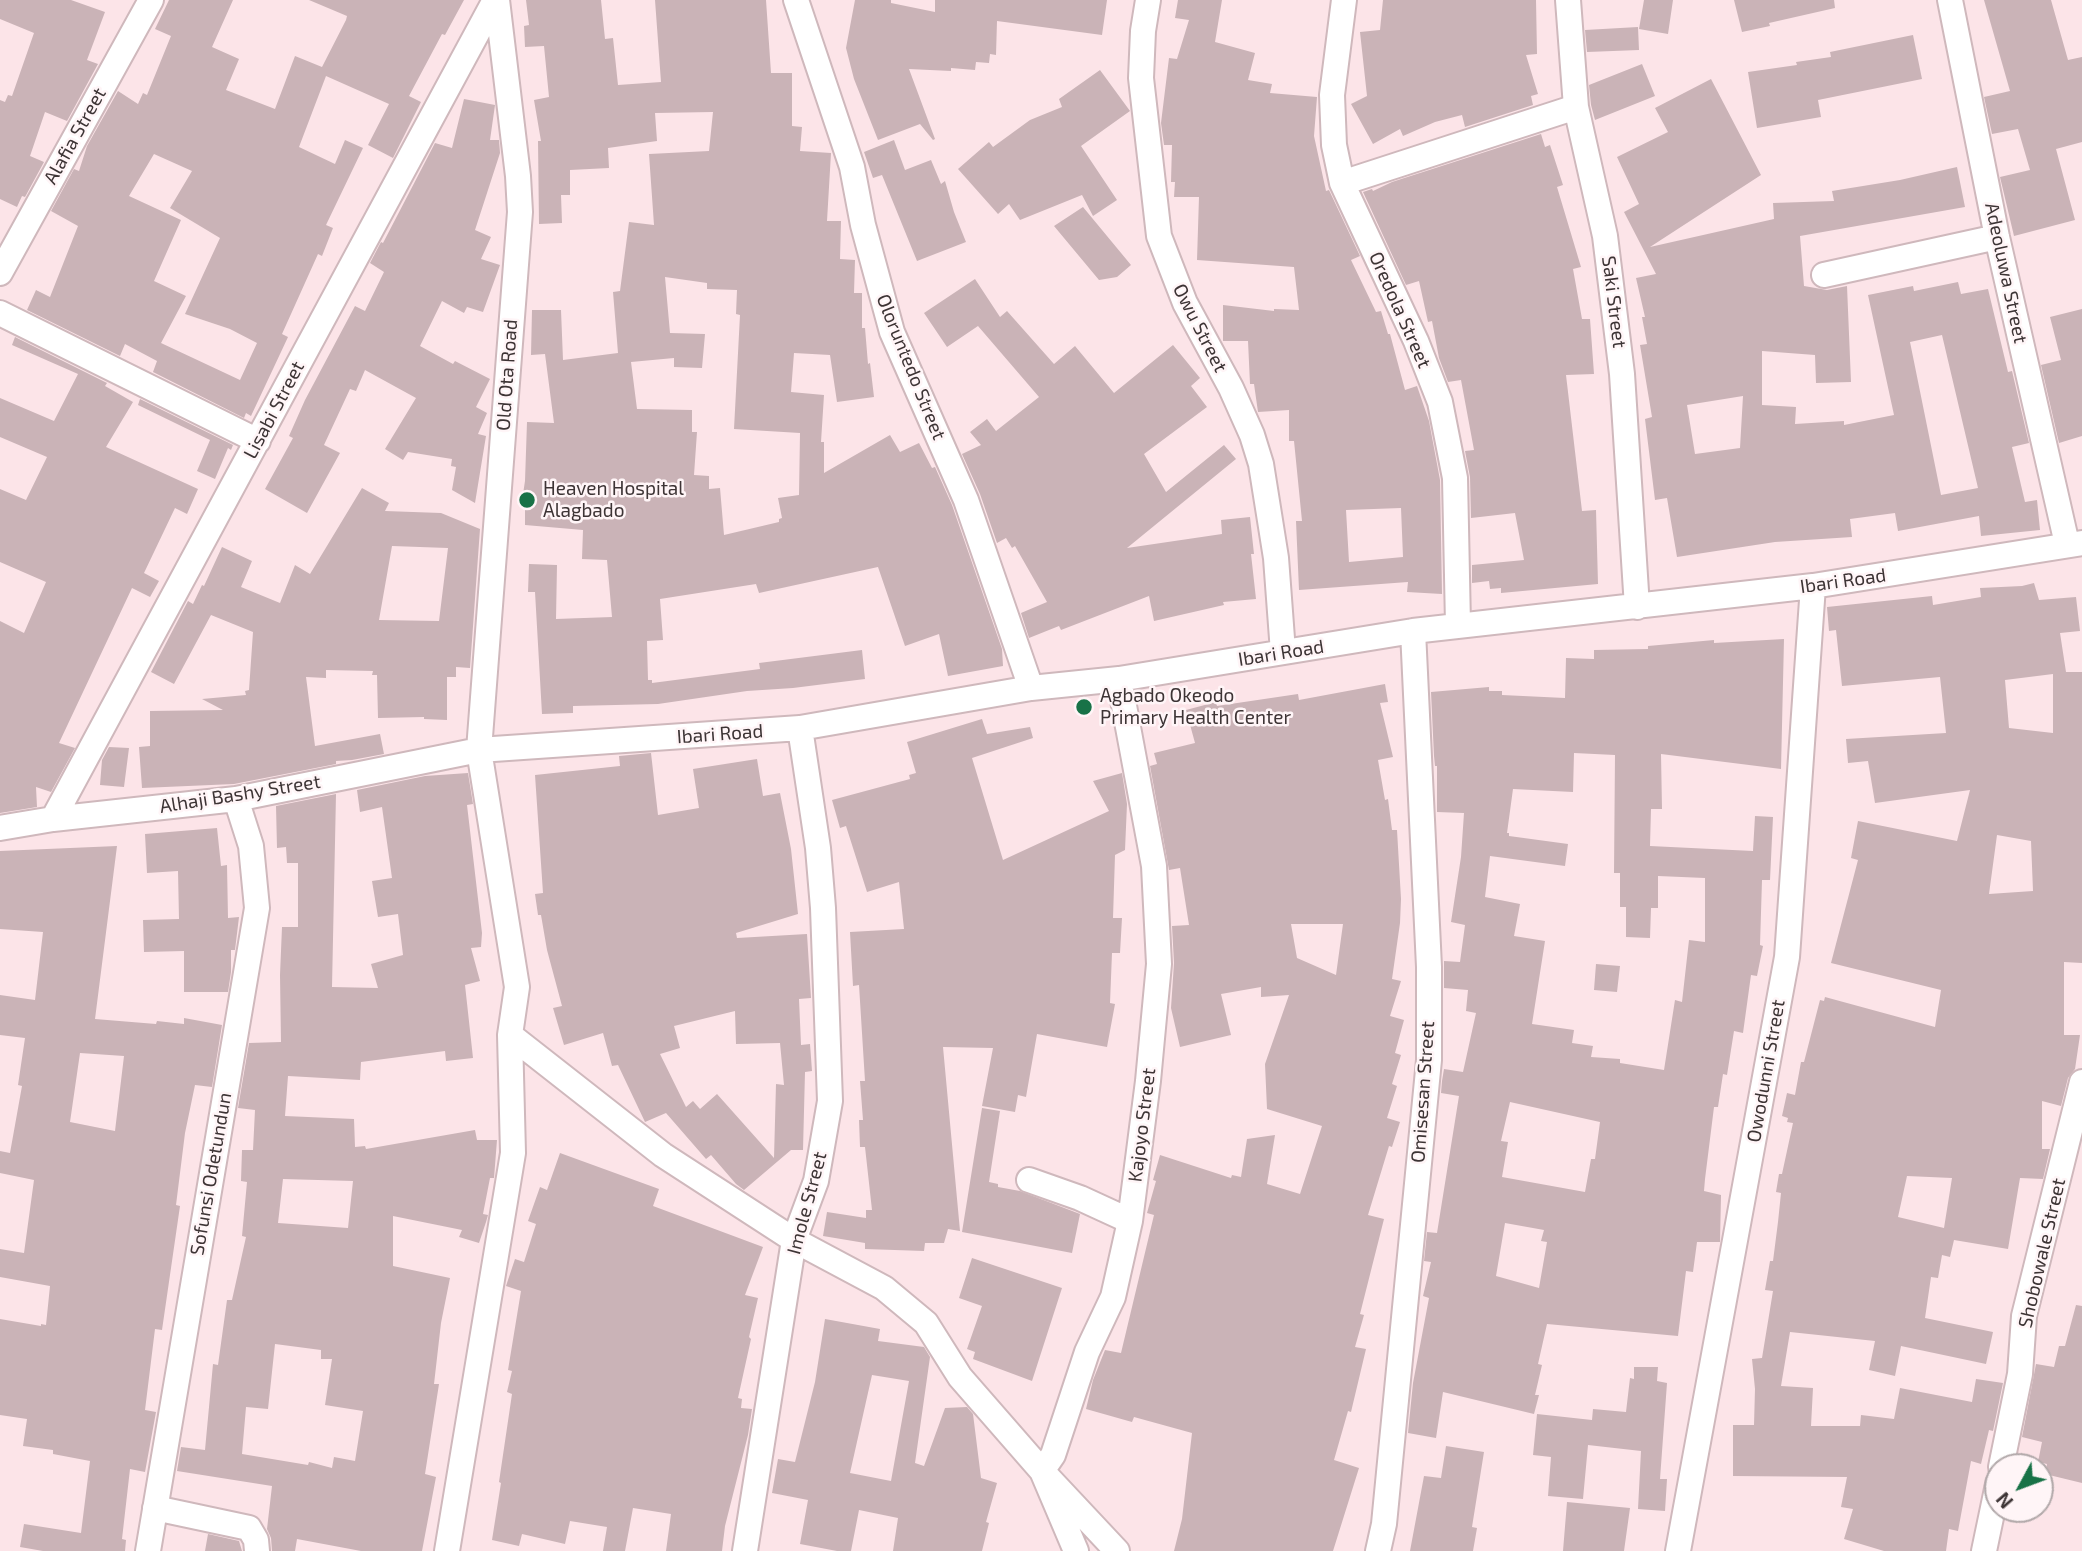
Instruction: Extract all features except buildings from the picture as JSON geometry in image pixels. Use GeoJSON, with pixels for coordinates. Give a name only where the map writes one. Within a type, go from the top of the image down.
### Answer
{"type":"FeatureCollection","features":[{"type":"Feature","properties":{"kind":"street","name":"Alafia Street"},"geometry":{"type":"LineString","coordinates":[[0,273],[151,0]]}},
{"type":"Feature","properties":{"kind":"street","name":"Lisabi Street"},"geometry":{"type":"LineString","coordinates":[[53,819],[496,0]]}},
{"type":"Feature","properties":{"kind":"street","name":"Old Ota Road"},"geometry":{"type":"LineString","coordinates":[[447,1551],[513,1153],[510,1035],[517,987],[479,750],[520,212],[496,0]]}},
{"type":"Feature","properties":{"kind":"street","name":"Oloruntedo Street"},"geometry":{"type":"LineString","coordinates":[[796,0],[852,167],[863,225],[892,332],[966,500],[1031,688]]}},
{"type":"Feature","properties":{"kind":"street","name":"Owu Street"},"geometry":{"type":"LineString","coordinates":[[1148,0],[1143,31],[1141,78],[1159,236],[1185,303],[1231,388],[1258,454],[1276,558],[1283,652]]}},
{"type":"Feature","properties":{"kind":"street","name":"Oredola Street"},"geometry":{"type":"LineString","coordinates":[[1344,0],[1332,95],[1334,145],[1342,183],[1416,341],[1440,402],[1455,478],[1458,625]]}},
{"type":"Feature","properties":{"kind":"street","name":"Saki Street"},"geometry":{"type":"LineString","coordinates":[[1568,0],[1576,107],[1605,236],[1619,346],[1637,607]]}},
{"type":"Feature","properties":{"kind":"street","name":"Adeoluwa Street"},"geometry":{"type":"LineString","coordinates":[[1950,0],[1997,237],[2075,544]]}},
{"type":"Feature","properties":{"kind":"street"},"geometry":{"type":"LineString","coordinates":[[1342,183],[1576,107]]}},
{"type":"Feature","properties":{"kind":"street"},"geometry":{"type":"LineString","coordinates":[[1824,275],[1997,237]]}},
{"type":"Feature","properties":{"kind":"street"},"geometry":{"type":"LineString","coordinates":[[0,313],[258,441]]}},
{"type":"Feature","properties":{"kind":"street","name":"Ibari Road"},"geometry":{"type":"LineString","coordinates":[[479,750],[800,728],[1031,688],[1119,680],[1413,631],[1812,586],[2075,544]]}},
{"type":"Feature","properties":{"kind":"street","name":"Owodunni Street"},"geometry":{"type":"LineString","coordinates":[[1678,1551],[1787,957],[1812,586]]}},
{"type":"Feature","properties":{"kind":"street","name":"Omisesan Street"},"geometry":{"type":"LineString","coordinates":[[1378,1551],[1384,1524],[1429,1060],[1429,967],[1413,631]]}},
{"type":"Feature","properties":{"kind":"street","name":"Kajoyo Street"},"geometry":{"type":"LineString","coordinates":[[1042,1471],[1053,1455],[1087,1352],[1113,1297],[1130,1221],[1148,1080],[1159,964],[1154,866],[1119,680]]}},
{"type":"Feature","properties":{"kind":"street","name":"Imole Street"},"geometry":{"type":"LineString","coordinates":[[745,1551],[794,1240],[816,1181],[830,1101],[822,896],[818,848],[800,728]]}},
{"type":"Feature","properties":{"kind":"street","name":"Alhaji Bashy Street"},"geometry":{"type":"LineString","coordinates":[[0,828],[53,819],[236,799],[479,750]]}},
{"type":"Feature","properties":{"kind":"street","name":"Sofunsi Odetundun"},"geometry":{"type":"LineString","coordinates":[[148,1551],[257,908],[251,846],[236,799]]}},
{"type":"Feature","properties":{"kind":"street"},"geometry":{"type":"LineString","coordinates":[[510,1035],[663,1155],[794,1240],[884,1288],[926,1323],[960,1377],[1117,1551]]}},
{"type":"Feature","properties":{"kind":"street","name":"Shobowale Street"},"geometry":{"type":"LineString","coordinates":[[2004,1453],[2020,1374],[2024,1316],[2082,1082]]}},
{"type":"Feature","properties":{"kind":"street"},"geometry":{"type":"LineString","coordinates":[[1029,1180],[1080,1198],[1130,1221]]}},
{"type":"Feature","properties":{"kind":"street"},"geometry":{"type":"LineString","coordinates":[[1042,1471],[1076,1551]]}},
{"type":"Feature","properties":{"kind":"street"},"geometry":{"type":"LineString","coordinates":[[155,1508],[249,1528],[256,1539],[257,1551]]}},
{"type":"Feature","properties":{"kind":"street"},"geometry":{"type":"LineString","coordinates":[[1984,1551],[1990,1523]]}},
{"type":"Feature","properties":{"kind":"place","name":"Heaven Hospital Alagbado"},"geometry":{"type":"Point","coordinates":[527,500]}},
{"type":"Feature","properties":{"kind":"place","name":"Agbado Okeodo Primary Health Center"},"geometry":{"type":"Point","coordinates":[1084,707]}}]}
